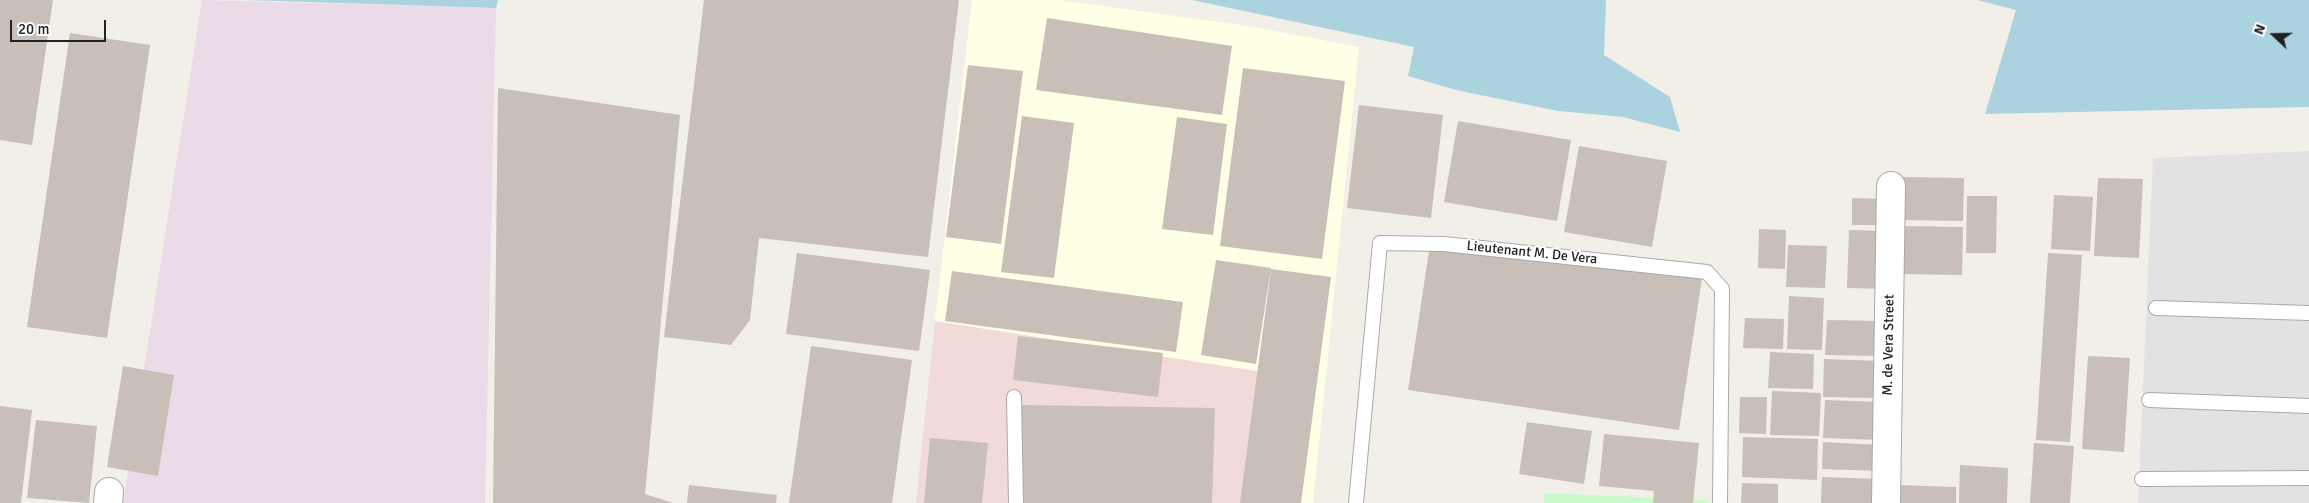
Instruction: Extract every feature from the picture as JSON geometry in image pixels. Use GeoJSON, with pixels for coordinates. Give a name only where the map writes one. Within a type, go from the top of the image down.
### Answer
{"type":"FeatureCollection","features":[{"type":"Feature","properties":{"kind":"street","name":"M. de Vera Street"},"geometry":{"type":"LineString","coordinates":[[1886,503],[1892,186]]}},
{"type":"Feature","properties":{"kind":"lane","name":"Lieutenant M. De Vera"},"geometry":{"type":"LineString","coordinates":[[1356,503],[1380,243],[1444,244],[1707,272],[1722,289],[1720,503]]}},
{"type":"Feature","properties":{"kind":"lane"},"geometry":{"type":"LineString","coordinates":[[2156,308],[2309,313]]}},
{"type":"Feature","properties":{"kind":"lane"},"geometry":{"type":"LineString","coordinates":[[1014,397],[1016,503]]}},
{"type":"Feature","properties":{"kind":"lane"},"geometry":{"type":"LineString","coordinates":[[2148,400],[2309,406]]}},
{"type":"Feature","properties":{"kind":"lane"},"geometry":{"type":"LineString","coordinates":[[2142,478],[2309,478]]}},
{"type":"Feature","properties":{"kind":"shaded area"},"geometry":{"type":"Polygon","coordinates":[[[202,0],[496,8],[485,503],[123,503],[202,0]]]}},
{"type":"Feature","properties":{"kind":"shaded area"},"geometry":{"type":"Polygon","coordinates":[[[972,0],[1059,0],[1248,26],[1359,47],[1313,503],[1253,503],[1263,372],[935,321],[972,0]]]}},
{"type":"Feature","properties":{"kind":"shaded area"},"geometry":{"type":"Polygon","coordinates":[[[2309,151],[2309,503],[2138,503],[2153,158],[2309,151]]]}},
{"type":"Feature","properties":{"kind":"shaded area"},"geometry":{"type":"Polygon","coordinates":[[[935,321],[1263,372],[1253,503],[916,503],[935,321]]]}},
{"type":"Feature","properties":{"kind":"green space"},"geometry":{"type":"Polygon","coordinates":[[[1544,493],[1708,500],[1708,503],[1544,503],[1544,493]]]}},
{"type":"Feature","properties":{"kind":"water"},"geometry":{"type":"Polygon","coordinates":[[[245,0],[498,0],[496,8],[245,0]]]}},
{"type":"Feature","properties":{"kind":"water"},"geometry":{"type":"Polygon","coordinates":[[[1192,0],[1606,0],[1604,55],[1670,97],[1680,132],[1623,117],[1558,111],[1456,90],[1408,76],[1414,47],[1192,0]]]}},
{"type":"Feature","properties":{"kind":"water"},"geometry":{"type":"Polygon","coordinates":[[[1977,0],[2309,0],[2309,107],[1985,114],[2016,10],[1977,0]]]}},
{"type":"Feature","properties":{"kind":"building"},"geometry":{"type":"Polygon","coordinates":[[[0,0],[53,0],[32,145],[0,140],[0,0]]]}},
{"type":"Feature","properties":{"kind":"building"},"geometry":{"type":"Polygon","coordinates":[[[704,0],[959,0],[928,257],[759,238],[750,320],[731,345],[664,337],[704,0]]]}},
{"type":"Feature","properties":{"kind":"building"},"geometry":{"type":"Polygon","coordinates":[[[1047,18],[1232,46],[1222,115],[1036,90],[1047,18]]]}},
{"type":"Feature","properties":{"kind":"building"},"geometry":{"type":"Polygon","coordinates":[[[70,33],[150,45],[107,338],[27,327],[70,33]]]}},
{"type":"Feature","properties":{"kind":"building"},"geometry":{"type":"Polygon","coordinates":[[[968,65],[1023,71],[1001,244],[946,237],[968,65]]]}},
{"type":"Feature","properties":{"kind":"building"},"geometry":{"type":"Polygon","coordinates":[[[1243,68],[1345,81],[1322,259],[1220,246],[1243,68]]]}},
{"type":"Feature","properties":{"kind":"building"},"geometry":{"type":"Polygon","coordinates":[[[498,88],[680,115],[645,494],[673,503],[493,503],[498,88]]]}},
{"type":"Feature","properties":{"kind":"building"},"geometry":{"type":"Polygon","coordinates":[[[1359,105],[1443,115],[1431,218],[1347,208],[1359,105]]]}},
{"type":"Feature","properties":{"kind":"building"},"geometry":{"type":"Polygon","coordinates":[[[1022,116],[1074,123],[1054,278],[1001,272],[1022,116]]]}},
{"type":"Feature","properties":{"kind":"building"},"geometry":{"type":"Polygon","coordinates":[[[1177,117],[1227,124],[1213,235],[1162,229],[1177,117]]]}},
{"type":"Feature","properties":{"kind":"building"},"geometry":{"type":"Polygon","coordinates":[[[1458,121],[1571,140],[1557,221],[1444,202],[1458,121]]]}},
{"type":"Feature","properties":{"kind":"building"},"geometry":{"type":"Polygon","coordinates":[[[1579,146],[1667,161],[1652,247],[1564,232],[1579,146]]]}},
{"type":"Feature","properties":{"kind":"building"},"geometry":{"type":"Polygon","coordinates":[[[1903,177],[1964,178],[1963,221],[1902,220],[1903,177]]]}},
{"type":"Feature","properties":{"kind":"building"},"geometry":{"type":"Polygon","coordinates":[[[2098,178],[2143,179],[2139,258],[2094,256],[2098,178]]]}},
{"type":"Feature","properties":{"kind":"building"},"geometry":{"type":"Polygon","coordinates":[[[2054,195],[2093,197],[2090,251],[2051,249],[2054,195]]]}},
{"type":"Feature","properties":{"kind":"building"},"geometry":{"type":"Polygon","coordinates":[[[1967,196],[1997,196],[1996,253],[1966,253],[1967,196]]]}},
{"type":"Feature","properties":{"kind":"building"},"geometry":{"type":"Polygon","coordinates":[[[1852,198],[1884,199],[1883,225],[1852,225],[1852,198]]]}},
{"type":"Feature","properties":{"kind":"building"},"geometry":{"type":"Polygon","coordinates":[[[1899,226],[1963,227],[1962,275],[1898,274],[1899,226]]]}},
{"type":"Feature","properties":{"kind":"building"},"geometry":{"type":"Polygon","coordinates":[[[1759,229],[1786,230],[1785,269],[1758,268],[1759,229]]]}},
{"type":"Feature","properties":{"kind":"building"},"geometry":{"type":"Polygon","coordinates":[[[1849,230],[1886,231],[1884,289],[1847,288],[1849,230]]]}},
{"type":"Feature","properties":{"kind":"building"},"geometry":{"type":"Polygon","coordinates":[[[1431,238],[1702,278],[1679,430],[1408,390],[1431,238]]]}},
{"type":"Feature","properties":{"kind":"building"},"geometry":{"type":"Polygon","coordinates":[[[1788,245],[1827,246],[1825,288],[1786,287],[1788,245]]]}},
{"type":"Feature","properties":{"kind":"building"},"geometry":{"type":"Polygon","coordinates":[[[797,253],[930,270],[919,351],[786,334],[797,253]]]}},
{"type":"Feature","properties":{"kind":"building"},"geometry":{"type":"Polygon","coordinates":[[[2048,253],[2082,255],[2070,442],[2036,440],[2048,253]]]}},
{"type":"Feature","properties":{"kind":"building"},"geometry":{"type":"Polygon","coordinates":[[[1216,260],[1271,268],[1256,364],[1201,355],[1216,260]]]}},
{"type":"Feature","properties":{"kind":"building"},"geometry":{"type":"Polygon","coordinates":[[[1271,269],[1331,277],[1301,503],[1240,503],[1271,269]]]}},
{"type":"Feature","properties":{"kind":"building"},"geometry":{"type":"Polygon","coordinates":[[[952,271],[1183,302],[1176,352],[945,321],[952,271]]]}},
{"type":"Feature","properties":{"kind":"building"},"geometry":{"type":"Polygon","coordinates":[[[1789,296],[1824,298],[1822,350],[1787,349],[1789,296]]]}},
{"type":"Feature","properties":{"kind":"building"},"geometry":{"type":"Polygon","coordinates":[[[1745,318],[1784,319],[1783,349],[1743,348],[1745,318]]]}},
{"type":"Feature","properties":{"kind":"building"},"geometry":{"type":"Polygon","coordinates":[[[1827,320],[1881,321],[1879,356],[1825,355],[1827,320]]]}},
{"type":"Feature","properties":{"kind":"building"},"geometry":{"type":"Polygon","coordinates":[[[1018,336],[1163,353],[1158,397],[1013,380],[1018,336]]]}},
{"type":"Feature","properties":{"kind":"building"},"geometry":{"type":"Polygon","coordinates":[[[811,346],[912,360],[892,503],[789,503],[811,346]]]}},
{"type":"Feature","properties":{"kind":"building"},"geometry":{"type":"Polygon","coordinates":[[[1770,352],[1814,354],[1813,389],[1768,388],[1770,352]]]}},
{"type":"Feature","properties":{"kind":"building"},"geometry":{"type":"Polygon","coordinates":[[[2088,356],[2130,358],[2124,452],[2082,449],[2088,356]]]}},
{"type":"Feature","properties":{"kind":"building"},"geometry":{"type":"Polygon","coordinates":[[[1824,359],[1879,361],[1878,398],[1823,397],[1824,359]]]}},
{"type":"Feature","properties":{"kind":"building"},"geometry":{"type":"Polygon","coordinates":[[[123,366],[174,375],[158,476],[107,467],[123,366]]]}},
{"type":"Feature","properties":{"kind":"building"},"geometry":{"type":"Polygon","coordinates":[[[1772,391],[1821,393],[1819,436],[1770,435],[1772,391]]]}},
{"type":"Feature","properties":{"kind":"building"},"geometry":{"type":"Polygon","coordinates":[[[1740,397],[1767,397],[1766,434],[1739,433],[1740,397]]]}},
{"type":"Feature","properties":{"kind":"building"},"geometry":{"type":"Polygon","coordinates":[[[1825,400],[1881,402],[1880,440],[1823,438],[1825,400]]]}},
{"type":"Feature","properties":{"kind":"building"},"geometry":{"type":"Polygon","coordinates":[[[1022,405],[1215,408],[1212,503],[1021,503],[1022,405]]]}},
{"type":"Feature","properties":{"kind":"building"},"geometry":{"type":"Polygon","coordinates":[[[0,406],[32,410],[21,503],[0,503],[0,406]]]}},
{"type":"Feature","properties":{"kind":"building"},"geometry":{"type":"Polygon","coordinates":[[[36,420],[97,426],[89,503],[27,498],[36,420]]]}},
{"type":"Feature","properties":{"kind":"building"},"geometry":{"type":"Polygon","coordinates":[[[1527,422],[1592,431],[1584,484],[1519,474],[1527,422]]]}},
{"type":"Feature","properties":{"kind":"building"},"geometry":{"type":"Polygon","coordinates":[[[1604,434],[1699,443],[1693,503],[1653,503],[1654,491],[1599,486],[1604,434]]]}},
{"type":"Feature","properties":{"kind":"building"},"geometry":{"type":"Polygon","coordinates":[[[1743,437],[1818,439],[1817,480],[1742,477],[1743,437]]]}},
{"type":"Feature","properties":{"kind":"building"},"geometry":{"type":"Polygon","coordinates":[[[930,438],[988,443],[982,503],[924,503],[930,438]]]}},
{"type":"Feature","properties":{"kind":"building"},"geometry":{"type":"Polygon","coordinates":[[[1823,442],[1880,445],[1879,471],[1822,469],[1823,442]]]}},
{"type":"Feature","properties":{"kind":"building"},"geometry":{"type":"Polygon","coordinates":[[[2034,443],[2074,446],[2070,503],[2030,503],[2034,443]]]}},
{"type":"Feature","properties":{"kind":"building"},"geometry":{"type":"Polygon","coordinates":[[[1960,465],[2008,468],[2007,503],[1959,503],[1960,465]]]}},
{"type":"Feature","properties":{"kind":"building"},"geometry":{"type":"Polygon","coordinates":[[[1822,477],[1880,479],[1879,503],[1821,503],[1822,477]]]}},
{"type":"Feature","properties":{"kind":"building"},"geometry":{"type":"Polygon","coordinates":[[[1742,483],[1778,484],[1778,503],[1741,503],[1742,483]]]}},
{"type":"Feature","properties":{"kind":"building"},"geometry":{"type":"Polygon","coordinates":[[[689,485],[777,495],[776,503],[687,503],[689,485]]]}},
{"type":"Feature","properties":{"kind":"building"},"geometry":{"type":"Polygon","coordinates":[[[1899,485],[1956,487],[1956,503],[1898,503],[1899,485]]]}}]}
